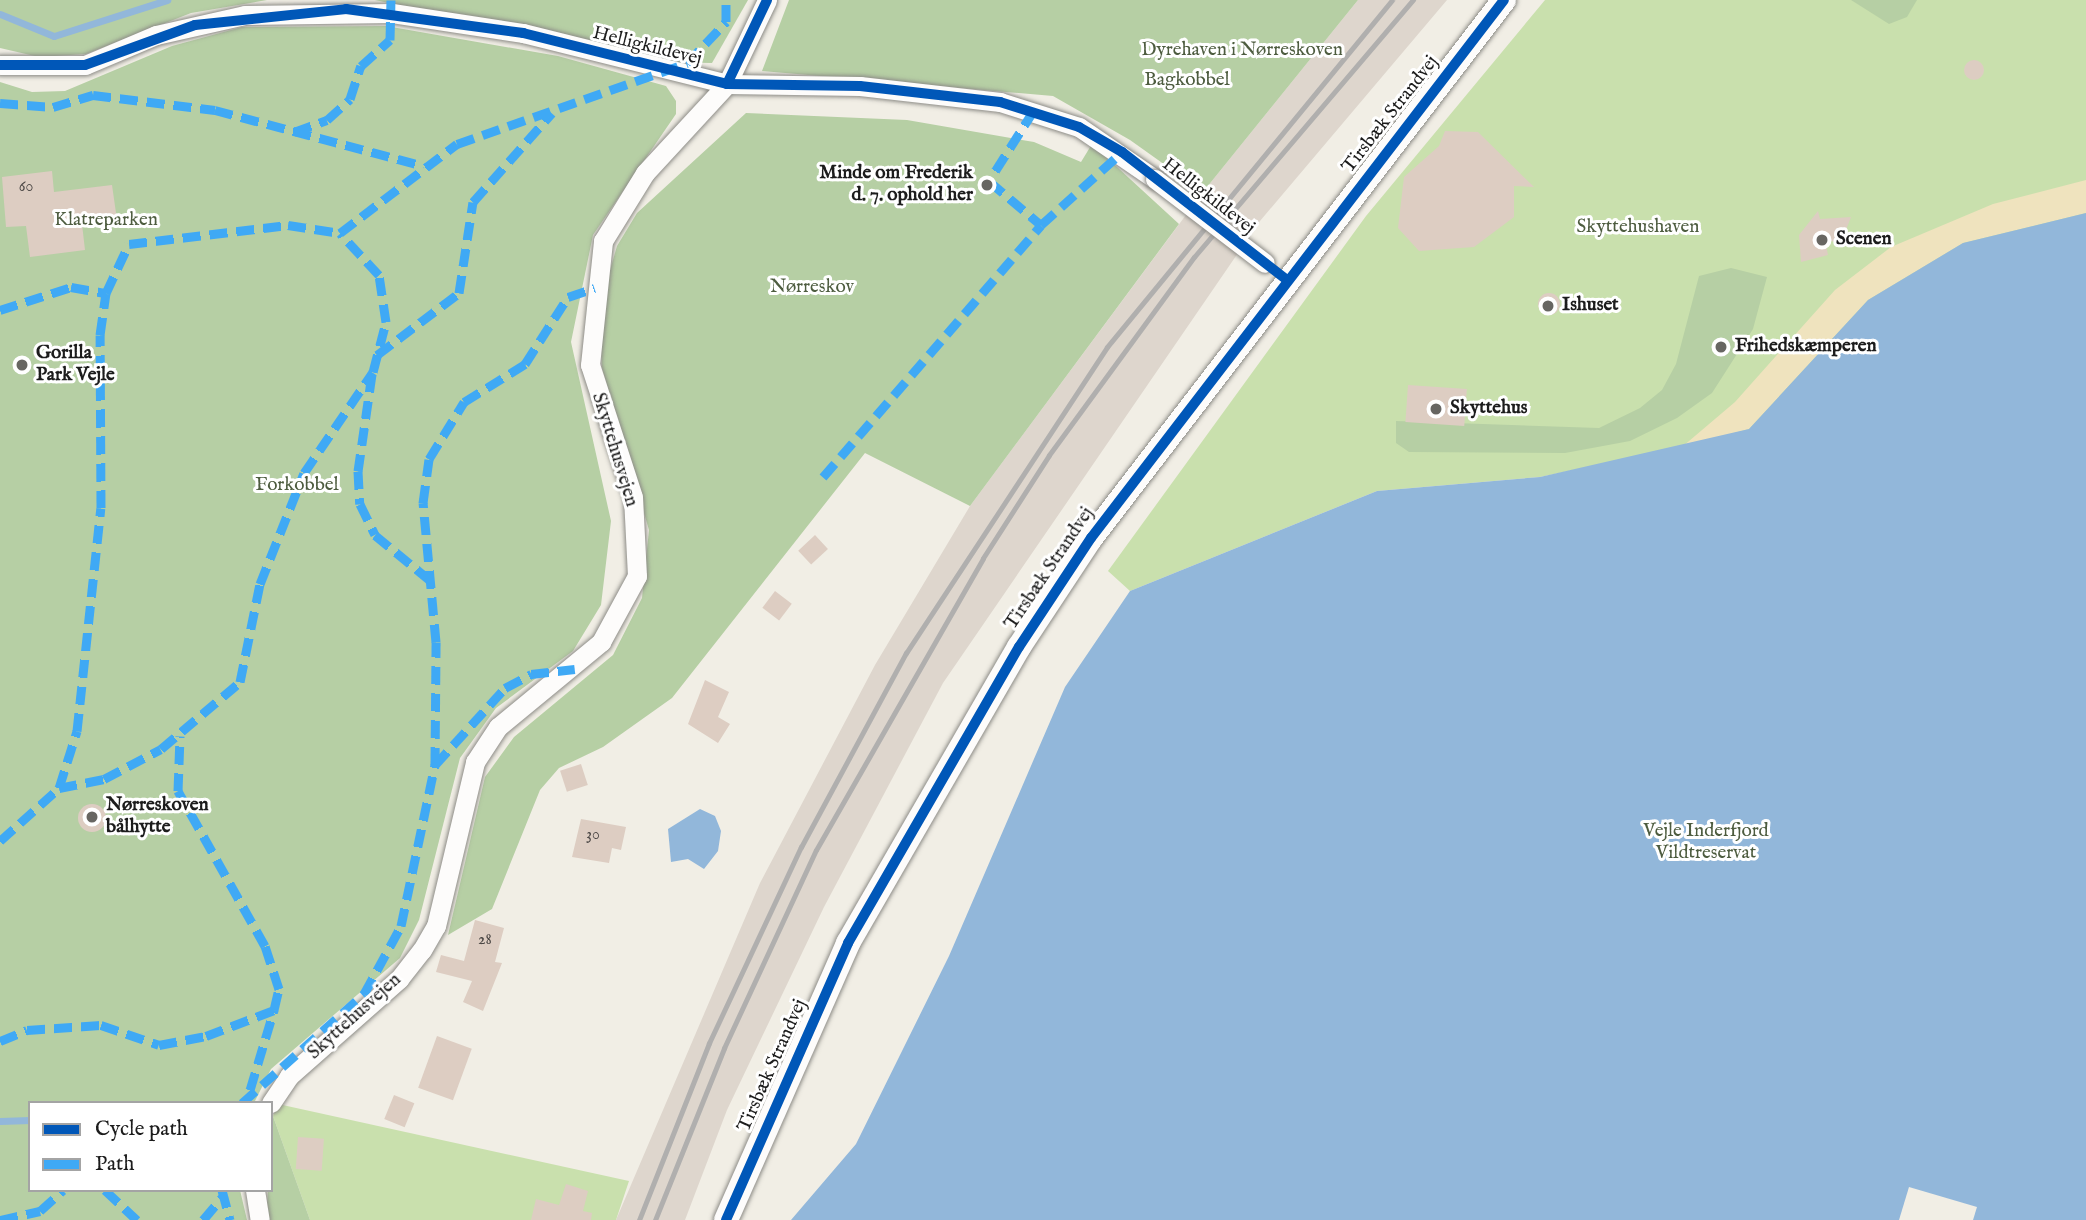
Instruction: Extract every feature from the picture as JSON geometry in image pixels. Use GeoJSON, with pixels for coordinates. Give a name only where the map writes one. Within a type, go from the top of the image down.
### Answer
{"type":"FeatureCollection","features":[{"type":"Feature","properties":{"kind":"street","name":"Skyttehusvejen"},"geometry":{"type":"LineString","coordinates":[[272,1101],[289,1076],[399,979],[422,950],[436,926],[475,762],[498,727],[601,642],[637,576],[632,497],[590,365],[598,265],[603,241],[645,173],[727,84],[767,0]]}},
{"type":"Feature","properties":{"kind":"street","name":"Tirsbæk Strandvej"},"geometry":{"type":"LineString","coordinates":[[726,1220],[848,943],[934,786],[1091,538],[1286,279],[1504,0]]}},
{"type":"Feature","properties":{"kind":"street","name":"Helligkildevej"},"geometry":{"type":"LineString","coordinates":[[0,65],[85,65],[195,25],[346,9],[523,33],[727,84],[860,86],[1000,102],[1079,127],[1154,179],[1286,279]]}},
{"type":"Feature","properties":{"kind":"street"},"geometry":{"type":"LineString","coordinates":[[255,1192],[260,1220]]}},
{"type":"Feature","properties":{"kind":"shaded area"},"geometry":{"type":"Polygon","coordinates":[[[1358,0],[1447,0],[1260,221],[943,683],[824,907],[727,1110],[685,1220],[616,1220],[760,883],[875,665],[970,506],[1203,192],[1358,0]]]}},
{"type":"Feature","properties":{"kind":"green space"},"geometry":{"type":"Polygon","coordinates":[[[0,0],[267,0],[191,13],[86,54],[39,57],[0,48],[0,0]]]}},
{"type":"Feature","properties":{"kind":"green space"},"geometry":{"type":"Polygon","coordinates":[[[375,0],[748,0],[712,63],[657,62],[375,0]]]}},
{"type":"Feature","properties":{"kind":"green space","name":"Bagkobbel"},"geometry":{"type":"Polygon","coordinates":[[[789,0],[1358,0],[1203,192],[1130,140],[1053,96],[762,71],[789,0]]]}},
{"type":"Feature","properties":{"kind":"green space","name":"Vejle Inderfjord Vildtreservat"},"geometry":{"type":"Polygon","coordinates":[[[1545,0],[2086,0],[2086,1220],[820,1220],[1664,451],[1540,477],[1377,491],[1130,591],[1108,571],[1366,216],[1545,0]]]}},
{"type":"Feature","properties":{"kind":"green space"},"geometry":{"type":"Polygon","coordinates":[[[1851,0],[1917,0],[1907,17],[1889,24],[1851,0]]]}},
{"type":"Feature","properties":{"kind":"green space","name":"Forkobbel"},"geometry":{"type":"Polygon","coordinates":[[[386,26],[558,56],[666,86],[676,101],[676,114],[593,235],[571,342],[611,521],[601,605],[573,651],[496,708],[460,758],[419,920],[400,958],[271,1069],[255,1101],[28,1101],[28,1192],[240,1192],[247,1220],[0,1220],[0,82],[32,92],[65,91],[172,46],[242,27],[386,26]]]}},
{"type":"Feature","properties":{"kind":"green space","name":"Nørreskov"},"geometry":{"type":"Polygon","coordinates":[[[746,113],[907,120],[1034,142],[1081,162],[1092,144],[1179,224],[970,506],[865,453],[672,698],[603,747],[559,768],[540,790],[492,909],[448,935],[485,777],[514,737],[613,655],[642,598],[649,530],[602,368],[599,308],[617,246],[637,213],[746,113]]]}},
{"type":"Feature","properties":{"kind":"green space"},"geometry":{"type":"Polygon","coordinates":[[[1731,268],[1767,277],[1753,329],[1712,393],[1677,418],[1630,441],[1565,453],[1409,452],[1396,443],[1396,421],[1599,428],[1640,408],[1662,390],[1676,364],[1699,276],[1731,268]]]}},
{"type":"Feature","properties":{"kind":"green space"},"geometry":{"type":"Polygon","coordinates":[[[278,1104],[629,1181],[616,1220],[310,1220],[273,1116],[278,1104]]]}},
{"type":"Feature","properties":{"kind":"green space"},"geometry":{"type":"Polygon","coordinates":[[[273,1116],[310,1220],[266,1220],[268,1192],[273,1192],[273,1116]]]}},
{"type":"Feature","properties":{"kind":"sand"},"geometry":{"type":"Polygon","coordinates":[[[2086,180],[2086,213],[1963,243],[1868,300],[1749,429],[1682,447],[1735,402],[1835,290],[1891,247],[1993,204],[2086,180]]]}},
{"type":"Feature","properties":{"kind":"water","name":"Vejle Inderfjord Vildtreservat"},"geometry":{"type":"Polygon","coordinates":[[[2086,213],[2086,1220],[791,1220],[856,1144],[949,956],[1065,687],[1130,591],[1377,491],[1540,477],[1749,429],[1868,300],[1963,243],[2086,213]]]}},
{"type":"Feature","properties":{"kind":"water"},"geometry":{"type":"Polygon","coordinates":[[[700,809],[715,816],[721,831],[718,851],[704,869],[688,859],[671,862],[668,829],[700,809]]]}},
{"type":"Feature","properties":{"kind":"pier"},"geometry":{"type":"Polygon","coordinates":[[[1909,1187],[1977,1207],[1973,1220],[1899,1220],[1909,1187]]]}},
{"type":"Feature","properties":{"kind":"building"},"geometry":{"type":"Polygon","coordinates":[[[1974,60],[1981,63],[1984,70],[1981,77],[1974,80],[1967,77],[1964,70],[1967,63],[1974,60]]]}},
{"type":"Feature","properties":{"kind":"building"},"geometry":{"type":"Polygon","coordinates":[[[1445,131],[1478,132],[1534,187],[1514,186],[1514,217],[1474,247],[1419,251],[1398,228],[1404,177],[1439,146],[1445,131]]]}},
{"type":"Feature","properties":{"kind":"building"},"geometry":{"type":"Polygon","coordinates":[[[52,171],[54,192],[112,185],[117,220],[82,224],[85,250],[30,257],[26,226],[6,227],[2,177],[52,171]]]}},
{"type":"Feature","properties":{"kind":"building","name":"Scenen"},"geometry":{"type":"Polygon","coordinates":[[[1818,211],[1820,219],[1851,217],[1841,243],[1825,240],[1828,255],[1801,262],[1799,235],[1818,211]]]}},
{"type":"Feature","properties":{"kind":"building"},"geometry":{"type":"Polygon","coordinates":[[[1549,293],[1557,296],[1560,304],[1557,312],[1549,315],[1541,312],[1538,304],[1541,296],[1549,293]]]}},
{"type":"Feature","properties":{"kind":"building","name":"Skyttehus"},"geometry":{"type":"Polygon","coordinates":[[[1408,385],[1467,389],[1464,426],[1405,422],[1408,385]]]}},
{"type":"Feature","properties":{"kind":"building"},"geometry":{"type":"Polygon","coordinates":[[[815,535],[828,549],[811,565],[798,551],[815,535]]]}},
{"type":"Feature","properties":{"kind":"building"},"geometry":{"type":"Polygon","coordinates":[[[775,591],[792,604],[779,620],[762,608],[775,591]]]}},
{"type":"Feature","properties":{"kind":"building"},"geometry":{"type":"Polygon","coordinates":[[[705,680],[729,692],[718,717],[730,724],[718,743],[688,724],[705,680]]]}},
{"type":"Feature","properties":{"kind":"building"},"geometry":{"type":"Polygon","coordinates":[[[581,764],[588,785],[567,792],[560,771],[581,764]]]}},
{"type":"Feature","properties":{"kind":"building","name":"Nørreskoven bålhytte"},"geometry":{"type":"Polygon","coordinates":[[[92,804],[102,808],[106,818],[102,828],[92,832],[82,828],[78,818],[82,808],[92,804]]]}},
{"type":"Feature","properties":{"kind":"building"},"geometry":{"type":"Polygon","coordinates":[[[581,819],[626,827],[621,850],[612,848],[609,863],[572,857],[581,819]]]}},
{"type":"Feature","properties":{"kind":"building"},"geometry":{"type":"Polygon","coordinates":[[[475,920],[504,928],[495,962],[502,963],[483,1011],[463,1002],[472,981],[436,972],[441,955],[464,961],[475,920]]]}},
{"type":"Feature","properties":{"kind":"building"},"geometry":{"type":"Polygon","coordinates":[[[437,1036],[472,1049],[453,1100],[418,1088],[437,1036]]]}},
{"type":"Feature","properties":{"kind":"building"},"geometry":{"type":"Polygon","coordinates":[[[394,1095],[414,1103],[405,1127],[384,1119],[394,1095]]]}},
{"type":"Feature","properties":{"kind":"building"},"geometry":{"type":"Polygon","coordinates":[[[298,1137],[324,1139],[322,1171],[296,1169],[298,1137]]]}},
{"type":"Feature","properties":{"kind":"building"},"geometry":{"type":"Polygon","coordinates":[[[566,1184],[588,1191],[583,1211],[592,1213],[591,1220],[531,1220],[536,1199],[559,1205],[566,1184]]]}},
{"type":"Feature","properties":{"kind":"waterway"},"geometry":{"type":"LineString","coordinates":[[0,14],[54,36],[167,0]]}},
{"type":"Feature","properties":{"kind":"waterway"},"geometry":{"type":"LineString","coordinates":[[0,1121],[28,1120]]}},
{"type":"Feature","properties":{"kind":"railway"},"geometry":{"type":"LineString","coordinates":[[639,1220],[709,1043],[801,847],[906,653],[1107,347],[1392,0]]}},
{"type":"Feature","properties":{"kind":"railway"},"geometry":{"type":"LineString","coordinates":[[655,1220],[724,1048],[816,850],[983,558],[1049,455],[1194,257],[1413,0]]}},
{"type":"Feature","properties":{"kind":"marked path"},"geometry":{"type":"LineString","coordinates":[[294,132],[327,120],[350,99],[361,66],[390,40],[391,0]]}},
{"type":"Feature","properties":{"kind":"marked path"},"geometry":{"type":"LineString","coordinates":[[0,841],[59,788],[77,731],[101,508],[100,335],[106,293],[129,244],[288,225],[340,233],[457,144],[687,63],[726,22],[726,0]]}},
{"type":"Feature","properties":{"kind":"marked path"},"geometry":{"type":"LineString","coordinates":[[0,103],[53,107],[93,95],[215,110],[424,166]]}},
{"type":"Feature","properties":{"kind":"marked path"},"geometry":{"type":"LineString","coordinates":[[1034,110],[989,181],[1041,225]]}},
{"type":"Feature","properties":{"kind":"marked path"},"geometry":{"type":"LineString","coordinates":[[377,355],[459,293],[473,202],[552,113]]}},
{"type":"Feature","properties":{"kind":"marked path"},"geometry":{"type":"LineString","coordinates":[[823,477],[1041,225],[1122,152]]}},
{"type":"Feature","properties":{"kind":"marked path"},"geometry":{"type":"LineString","coordinates":[[59,788],[104,779],[161,749],[240,682],[260,584],[304,473],[373,372],[386,322],[379,275],[340,233]]}},
{"type":"Feature","properties":{"kind":"marked path"},"geometry":{"type":"LineString","coordinates":[[0,310],[71,287],[106,293]]}},
{"type":"Feature","properties":{"kind":"marked path"},"geometry":{"type":"LineString","coordinates":[[244,1101],[364,994],[401,926],[435,765],[436,642],[423,503],[429,459],[464,402],[525,364],[568,297],[594,288]]}},
{"type":"Feature","properties":{"kind":"marked path"},"geometry":{"type":"LineString","coordinates":[[372,374],[358,471],[360,504],[375,535],[431,581]]}},
{"type":"Feature","properties":{"kind":"marked path"},"geometry":{"type":"LineString","coordinates":[[435,765],[505,688],[531,674],[575,669]]}},
{"type":"Feature","properties":{"kind":"marked path"},"geometry":{"type":"LineString","coordinates":[[0,1041],[27,1030],[101,1025],[159,1045],[206,1036],[274,1010],[279,989],[265,946],[178,791],[180,736]]}},
{"type":"Feature","properties":{"kind":"marked path"},"geometry":{"type":"LineString","coordinates":[[250,1090],[274,1010]]}},
{"type":"Feature","properties":{"kind":"marked path"},"geometry":{"type":"LineString","coordinates":[[0,1220],[40,1211],[61,1192]]}},
{"type":"Feature","properties":{"kind":"marked path"},"geometry":{"type":"LineString","coordinates":[[107,1192],[137,1220]]}},
{"type":"Feature","properties":{"kind":"marked path"},"geometry":{"type":"LineString","coordinates":[[223,1192],[230,1220]]}},
{"type":"Feature","properties":{"kind":"marked path"},"geometry":{"type":"LineString","coordinates":[[203,1220],[222,1197]]}},
{"type":"Feature","properties":{"kind":"cycle path"},"geometry":{"type":"LineString","coordinates":[[727,84],[767,0]]}},
{"type":"Feature","properties":{"kind":"cycle path"},"geometry":{"type":"LineString","coordinates":[[726,1220],[848,943],[1019,647],[1091,538],[1504,0]]}},
{"type":"Feature","properties":{"kind":"cycle path"},"geometry":{"type":"LineString","coordinates":[[0,65],[85,65],[195,25],[346,9],[523,33],[727,84],[860,86],[1000,102],[1079,127],[1122,152],[1286,279]]}},
{"type":"Feature","properties":{"kind":"place","name":"Minde om Frederik d. 7. ophold her"},"geometry":{"type":"Point","coordinates":[987,185]}},
{"type":"Feature","properties":{"kind":"place","name":"Scenen"},"geometry":{"type":"Point","coordinates":[1822,240]}},
{"type":"Feature","properties":{"kind":"place","name":"Ishuset"},"geometry":{"type":"Point","coordinates":[1548,306]}},
{"type":"Feature","properties":{"kind":"place","name":"Frihedskæmperen"},"geometry":{"type":"Point","coordinates":[1721,347]}},
{"type":"Feature","properties":{"kind":"place","name":"Gorilla Park Vejle"},"geometry":{"type":"Point","coordinates":[22,365]}},
{"type":"Feature","properties":{"kind":"place","name":"Skyttehus"},"geometry":{"type":"Point","coordinates":[1436,409]}},
{"type":"Feature","properties":{"kind":"place","name":"Nørreskoven bålhytte"},"geometry":{"type":"Point","coordinates":[92,817]}},
{"type":"Feature","properties":{"kind":"park label","name":"Dyrehaven i Nørreskoven"},"geometry":{"type":"Point","coordinates":[1242,51]}},
{"type":"Feature","properties":{"kind":"park label","name":"Klatreparken"},"geometry":{"type":"Point","coordinates":[106,221]}},
{"type":"Feature","properties":{"kind":"park label","name":"Skyttehushaven"},"geometry":{"type":"Point","coordinates":[1638,228]}}]}
